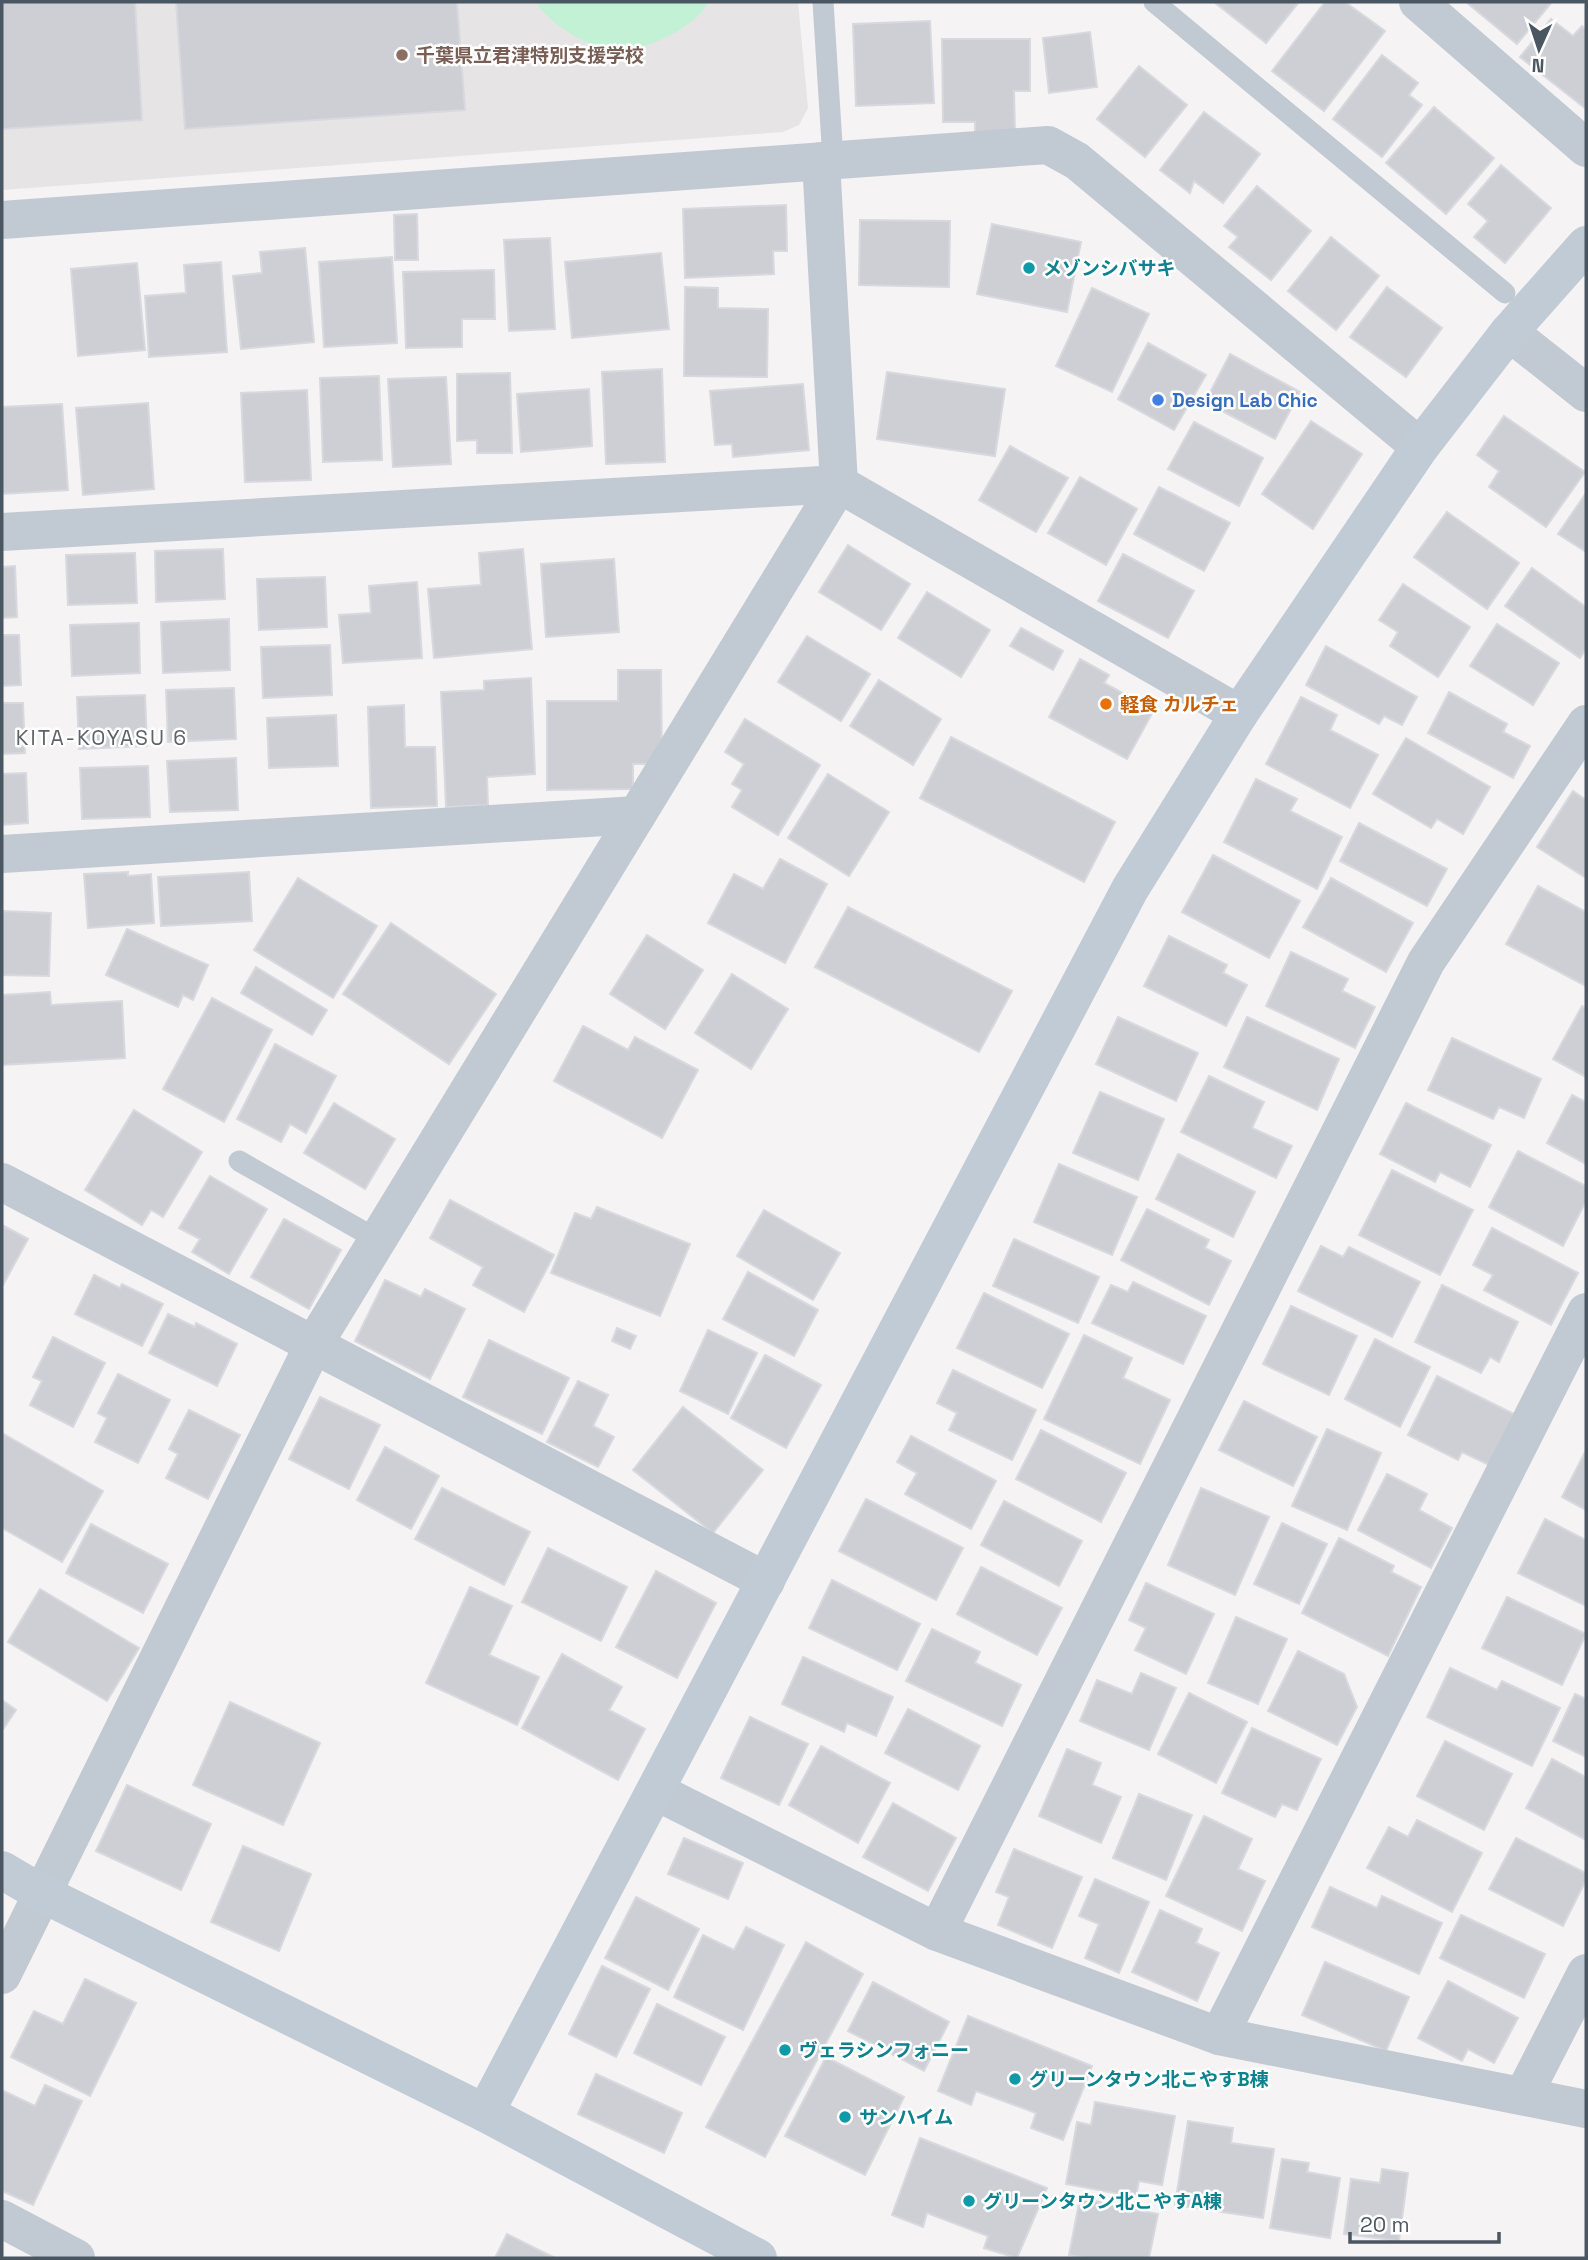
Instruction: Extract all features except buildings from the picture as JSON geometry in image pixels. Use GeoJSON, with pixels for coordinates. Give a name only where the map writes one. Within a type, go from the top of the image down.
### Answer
{"type":"FeatureCollection","features":[{"type":"Feature","properties":{"kind":"street"},"geometry":{"type":"LineString","coordinates":[[1418,2],[1586,148]]}},
{"type":"Feature","properties":{"kind":"street"},"geometry":{"type":"LineString","coordinates":[[2,220],[1048,145],[1077,161],[1420,447]]}},
{"type":"Feature","properties":{"kind":"street"},"geometry":{"type":"LineString","coordinates":[[2,1975],[40,1893],[314,1344],[839,484],[827,160]]}},
{"type":"Feature","properties":{"kind":"street"},"geometry":{"type":"LineString","coordinates":[[485,2113],[1130,889],[1239,715],[1420,447],[1509,332],[1586,245]]}},
{"type":"Feature","properties":{"kind":"street"},"geometry":{"type":"LineString","coordinates":[[1509,332],[1586,393]]}},
{"type":"Feature","properties":{"kind":"street"},"geometry":{"type":"LineString","coordinates":[[2,532],[839,484],[1239,715]]}},
{"type":"Feature","properties":{"kind":"street"},"geometry":{"type":"LineString","coordinates":[[937,1933],[1426,962],[1586,724]]}},
{"type":"Feature","properties":{"kind":"street"},"geometry":{"type":"LineString","coordinates":[[2,854],[637,815]]}},
{"type":"Feature","properties":{"kind":"street"},"geometry":{"type":"LineString","coordinates":[[2,1182],[766,1581]]}},
{"type":"Feature","properties":{"kind":"street"},"geometry":{"type":"LineString","coordinates":[[1219,2036],[1586,1312]]}},
{"type":"Feature","properties":{"kind":"street"},"geometry":{"type":"LineString","coordinates":[[655,1791],[937,1933],[1219,2036],[1586,2109]]}},
{"type":"Feature","properties":{"kind":"street"},"geometry":{"type":"LineString","coordinates":[[2,1870],[40,1893],[485,2113],[758,2258]]}},
{"type":"Feature","properties":{"kind":"street"},"geometry":{"type":"LineString","coordinates":[[1523,2096],[1586,1973]]}},
{"type":"Feature","properties":{"kind":"street"},"geometry":{"type":"LineString","coordinates":[[2,2219],[76,2258]]}},
{"type":"Feature","properties":{"kind":"lane"},"geometry":{"type":"LineString","coordinates":[[823,2],[827,160]]}},
{"type":"Feature","properties":{"kind":"lane"},"geometry":{"type":"LineString","coordinates":[[1154,2],[1505,293]]}},
{"type":"Feature","properties":{"kind":"lane"},"geometry":{"type":"LineString","coordinates":[[239,1161],[378,1240]]}},
{"type":"Feature","properties":{"kind":"shaded area","name":"千葉県立君津特別支援学校"},"geometry":{"type":"Polygon","coordinates":[[[2,2],[798,2],[808,108],[799,125],[783,132],[2,190],[2,2]]]}},
{"type":"Feature","properties":{"kind":"green space"},"geometry":{"type":"Polygon","coordinates":[[[536,2],[708,2],[692,21],[666,38],[636,48],[611,50],[572,35],[541,10],[536,2]]]}},
{"type":"Feature","properties":{"kind":"place","name":"千葉県立君津特別支援学校"},"geometry":{"type":"Point","coordinates":[402,55]}},
{"type":"Feature","properties":{"kind":"place","name":"メゾンシバサキ"},"geometry":{"type":"Point","coordinates":[1029,268]}},
{"type":"Feature","properties":{"kind":"place","name":"Design Lab Chic"},"geometry":{"type":"Point","coordinates":[1158,400]}},
{"type":"Feature","properties":{"kind":"place","name":"軽食 カルチェ"},"geometry":{"type":"Point","coordinates":[1106,704]}},
{"type":"Feature","properties":{"kind":"place","name":"ヴェラシンフォニー"},"geometry":{"type":"Point","coordinates":[785,2050]}},
{"type":"Feature","properties":{"kind":"place","name":"グリーンタウン北こやすB棟"},"geometry":{"type":"Point","coordinates":[1015,2079]}},
{"type":"Feature","properties":{"kind":"place","name":"サンハイム"},"geometry":{"type":"Point","coordinates":[845,2117]}},
{"type":"Feature","properties":{"kind":"place","name":"グリーンタウン北こやすA棟"},"geometry":{"type":"Point","coordinates":[969,2201]}},
{"type":"Feature","properties":{"kind":"district","name":"KITA-KOYASU 6"},"geometry":{"type":"Point","coordinates":[102,738]}}]}
